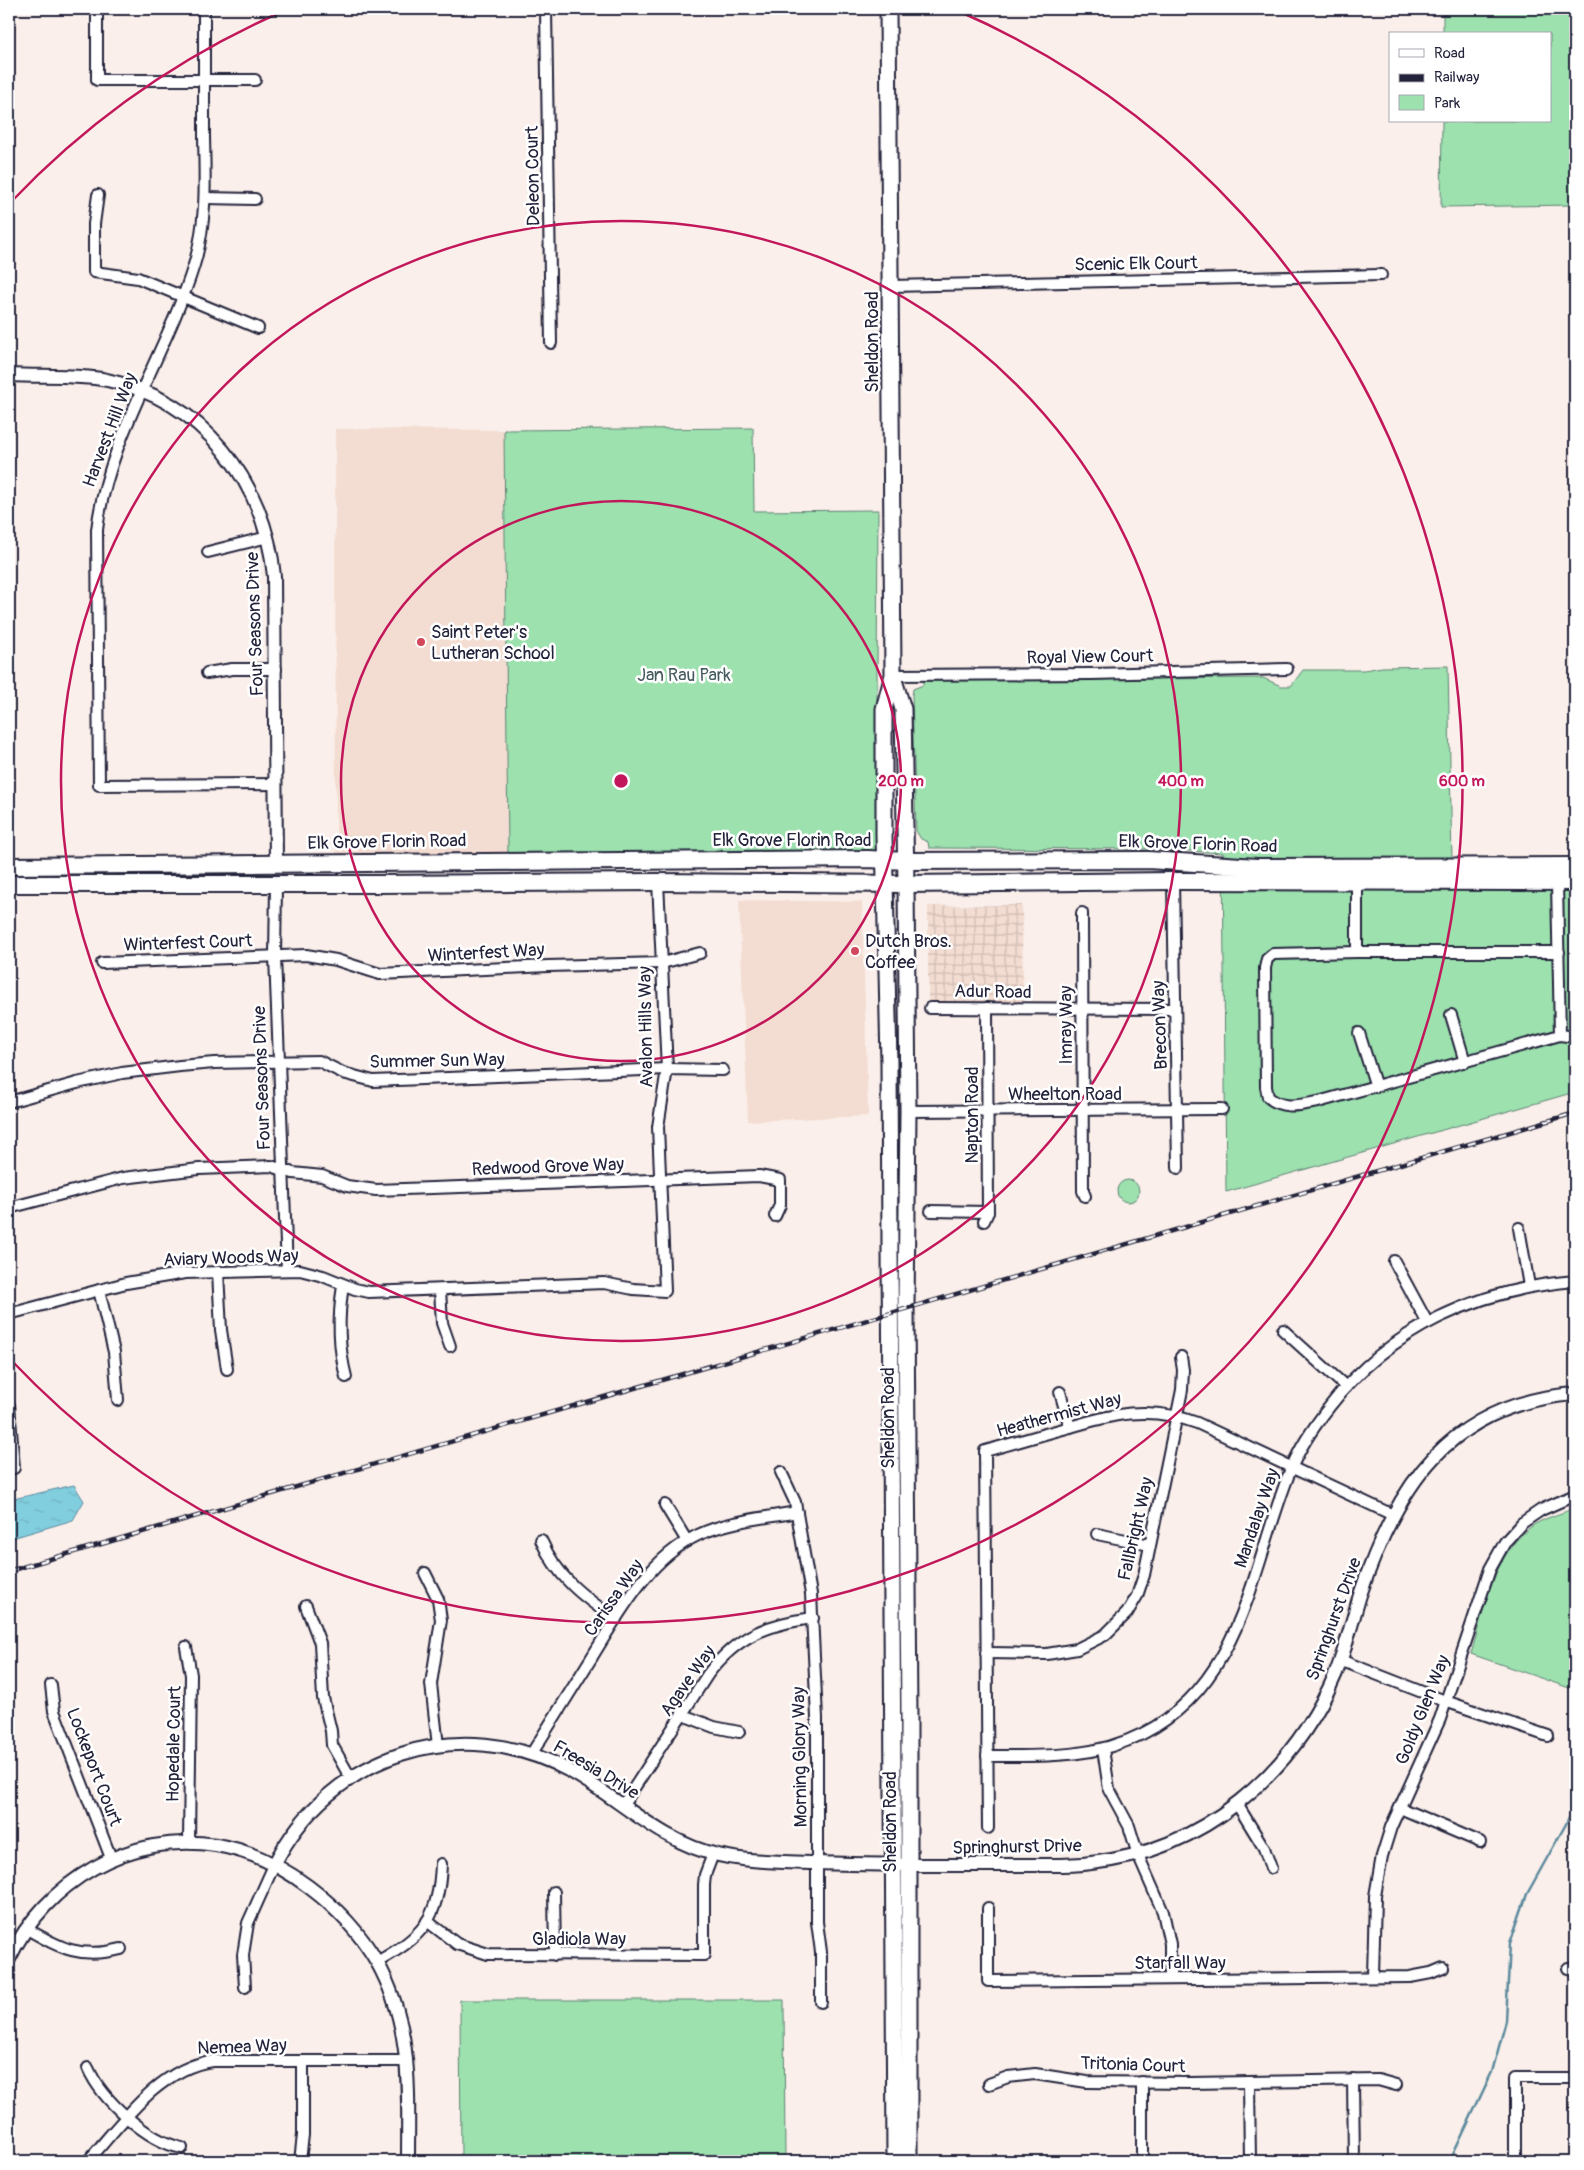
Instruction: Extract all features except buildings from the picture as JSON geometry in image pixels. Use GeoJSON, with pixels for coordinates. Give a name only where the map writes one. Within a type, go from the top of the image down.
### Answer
{"type":"FeatureCollection","features":[{"type":"Feature","properties":{"kind":"main road","name":"Sheldon Road"},"geometry":{"type":"LineString","coordinates":[[888,9],[893,675],[884,709],[885,884],[909,2161]]}},
{"type":"Feature","properties":{"kind":"main road","name":"Sheldon Road"},"geometry":{"type":"LineString","coordinates":[[893,675],[903,709],[908,1111],[902,1865],[895,2161]]}},
{"type":"Feature","properties":{"kind":"main road","name":"Elk Grove Florin Road"},"geometry":{"type":"LineString","coordinates":[[9,866],[276,865],[310,862],[885,860],[1148,860],[1257,867],[1575,866]]}},
{"type":"Feature","properties":{"kind":"main road"},"geometry":{"type":"LineString","coordinates":[[276,885],[280,877],[300,872],[310,862]]}},
{"type":"Feature","properties":{"kind":"main road"},"geometry":{"type":"LineString","coordinates":[[1173,880],[1179,871],[1189,871],[1198,863]]}},
{"type":"Feature","properties":{"kind":"main road"},"geometry":{"type":"LineString","coordinates":[[156,884],[177,873],[269,872],[276,865]]}},
{"type":"Feature","properties":{"kind":"main road"},"geometry":{"type":"LineString","coordinates":[[1515,882],[1542,874],[1553,866]]}},
{"type":"Feature","properties":{"kind":"main road","name":"Elk Grove Florin Road"},"geometry":{"type":"LineString","coordinates":[[9,884],[276,885],[658,882],[906,884],[1173,880],[1575,882]]}},
{"type":"Feature","properties":{"kind":"main road"},"geometry":{"type":"LineString","coordinates":[[889,1063],[895,1074],[897,1116],[907,1146]]}},
{"type":"Feature","properties":{"kind":"street"},"geometry":{"type":"LineString","coordinates":[[97,9],[97,80],[255,80]]}},
{"type":"Feature","properties":{"kind":"street","name":"Harvest Hill Way"},"geometry":{"type":"LineString","coordinates":[[204,9],[205,198],[199,245],[182,296],[109,472],[99,510],[97,530],[98,785],[276,784]]}},
{"type":"Feature","properties":{"kind":"street","name":"Deleon Court"},"geometry":{"type":"LineString","coordinates":[[546,9],[552,343]]}},
{"type":"Feature","properties":{"kind":"street"},"geometry":{"type":"LineString","coordinates":[[98,195],[94,216],[94,272],[138,278],[258,328]]}},
{"type":"Feature","properties":{"kind":"street"},"geometry":{"type":"LineString","coordinates":[[205,198],[256,198]]}},
{"type":"Feature","properties":{"kind":"street","name":"Scenic Elk Court"},"geometry":{"type":"LineString","coordinates":[[891,286],[1381,275]]}},
{"type":"Feature","properties":{"kind":"street","name":"Four Seasons Drive"},"geometry":{"type":"LineString","coordinates":[[9,375],[82,376],[108,380],[142,391],[173,407],[194,422],[224,450],[256,501],[268,537],[274,576],[276,865]]}},
{"type":"Feature","properties":{"kind":"street"},"geometry":{"type":"LineString","coordinates":[[208,552],[268,537]]}},
{"type":"Feature","properties":{"kind":"street"},"geometry":{"type":"LineString","coordinates":[[207,673],[232,669],[276,669]]}},
{"type":"Feature","properties":{"kind":"street","name":"Royal View Court"},"geometry":{"type":"LineString","coordinates":[[893,675],[1102,674],[1287,669]]}},
{"type":"Feature","properties":{"kind":"street","name":"Brecon Way"},"geometry":{"type":"LineString","coordinates":[[1173,880],[1175,1010],[1177,1017],[1178,1168]]}},
{"type":"Feature","properties":{"kind":"street","name":"Avalon Hills Way"},"geometry":{"type":"LineString","coordinates":[[658,882],[666,1069],[658,1127],[665,1291]]}},
{"type":"Feature","properties":{"kind":"street"},"geometry":{"type":"LineString","coordinates":[[1357,882],[1357,952]]}},
{"type":"Feature","properties":{"kind":"street"},"geometry":{"type":"LineString","coordinates":[[1558,882],[1560,1035]]}},
{"type":"Feature","properties":{"kind":"street","name":"Four Seasons Drive"},"geometry":{"type":"LineString","coordinates":[[276,885],[275,956],[287,1270]]}},
{"type":"Feature","properties":{"kind":"street","name":"Imray Way"},"geometry":{"type":"LineString","coordinates":[[1082,913],[1083,1191],[1085,1196]]}},
{"type":"Feature","properties":{"kind":"street"},"geometry":{"type":"LineString","coordinates":[[1558,952],[1273,954],[1267,959],[1265,968],[1266,1087],[1268,1097],[1276,1104],[1286,1106],[1318,1102],[1560,1035],[1575,1036]]}},
{"type":"Feature","properties":{"kind":"street","name":"Winterfest Way"},"geometry":{"type":"LineString","coordinates":[[275,956],[306,955],[336,960],[380,974],[662,963],[700,953]]}},
{"type":"Feature","properties":{"kind":"street","name":"Winterfest Court"},"geometry":{"type":"LineString","coordinates":[[102,963],[275,956]]}},
{"type":"Feature","properties":{"kind":"street","name":"Adur Road"},"geometry":{"type":"LineString","coordinates":[[930,1008],[1175,1010]]}},
{"type":"Feature","properties":{"kind":"street","name":"Napton Road"},"geometry":{"type":"LineString","coordinates":[[931,1211],[986,1216],[987,1008]]}},
{"type":"Feature","properties":{"kind":"street"},"geometry":{"type":"LineString","coordinates":[[1451,1016],[1465,1062]]}},
{"type":"Feature","properties":{"kind":"street"},"geometry":{"type":"LineString","coordinates":[[1358,1033],[1376,1087]]}},
{"type":"Feature","properties":{"kind":"street","name":"Summer Sun Way"},"geometry":{"type":"LineString","coordinates":[[9,1102],[77,1083],[122,1073],[180,1066],[279,1061],[319,1061],[342,1073],[373,1081],[666,1069],[723,1070]]}},
{"type":"Feature","properties":{"kind":"street","name":"Wheelton Road"},"geometry":{"type":"LineString","coordinates":[[908,1111],[1222,1109]]}},
{"type":"Feature","properties":{"kind":"street","name":"Redwood Grove Way"},"geometry":{"type":"LineString","coordinates":[[9,1208],[94,1185],[161,1172],[272,1166],[283,1170],[322,1176],[355,1188],[376,1190],[660,1178],[759,1176],[780,1180],[780,1205],[775,1216]]}},
{"type":"Feature","properties":{"kind":"street"},"geometry":{"type":"LineString","coordinates":[[1519,1228],[1529,1286]]}},
{"type":"Feature","properties":{"kind":"street"},"geometry":{"type":"LineString","coordinates":[[1394,1261],[1427,1322]]}},
{"type":"Feature","properties":{"kind":"street","name":"Aviary Woods Way"},"geometry":{"type":"LineString","coordinates":[[9,1314],[155,1277],[218,1272],[287,1270],[312,1272],[344,1286],[369,1292],[604,1284],[633,1289],[665,1291]]}},
{"type":"Feature","properties":{"kind":"street"},"geometry":{"type":"LineString","coordinates":[[218,1272],[221,1330],[228,1368]]}},
{"type":"Feature","properties":{"kind":"street","name":"Mandalay Way"},"geometry":{"type":"LineString","coordinates":[[987,1756],[1062,1756],[1103,1750],[1141,1735],[1168,1719],[1184,1706],[1211,1676],[1226,1653],[1239,1621],[1292,1467],[1321,1417],[1346,1387],[1379,1355],[1427,1322],[1472,1302],[1529,1286],[1575,1281]]}},
{"type":"Feature","properties":{"kind":"street"},"geometry":{"type":"LineString","coordinates":[[344,1286],[339,1313],[340,1347],[346,1377]]}},
{"type":"Feature","properties":{"kind":"street"},"geometry":{"type":"LineString","coordinates":[[100,1290],[114,1352],[118,1400]]}},
{"type":"Feature","properties":{"kind":"street"},"geometry":{"type":"LineString","coordinates":[[440,1290],[442,1323],[450,1346]]}},
{"type":"Feature","properties":{"kind":"street"},"geometry":{"type":"LineString","coordinates":[[1283,1330],[1346,1387]]}},
{"type":"Feature","properties":{"kind":"street","name":"Fallbright Way"},"geometry":{"type":"LineString","coordinates":[[986,1653],[1046,1654],[1067,1652],[1087,1645],[1105,1635],[1120,1622],[1137,1596],[1150,1545],[1183,1380],[1181,1357]]}},
{"type":"Feature","properties":{"kind":"street"},"geometry":{"type":"LineString","coordinates":[[1060,1392],[1070,1427]]}},
{"type":"Feature","properties":{"kind":"street","name":"Springhurst Drive"},"geometry":{"type":"LineString","coordinates":[[902,1865],[1071,1865],[1110,1860],[1138,1854],[1186,1836],[1212,1822],[1237,1804],[1275,1769],[1303,1733],[1326,1693],[1340,1660],[1371,1564],[1393,1515],[1407,1490],[1430,1460],[1454,1438],[1473,1425],[1503,1409],[1546,1396],[1575,1394]]}},
{"type":"Feature","properties":{"kind":"street"},"geometry":{"type":"LineString","coordinates":[[9,1405],[14,1468]]}},
{"type":"Feature","properties":{"kind":"street","name":"Heathermist Way"},"geometry":{"type":"LineString","coordinates":[[988,1828],[985,1451],[1127,1412],[1151,1412],[1177,1416],[1197,1423],[1393,1515]]}},
{"type":"Feature","properties":{"kind":"street","name":"Morning Glory Way"},"geometry":{"type":"LineString","coordinates":[[781,1472],[792,1493],[797,1512],[811,1594],[813,1618],[817,1718],[817,1922],[821,1952],[820,2002]]}},
{"type":"Feature","properties":{"kind":"street","name":"Goldy Glen Way"},"geometry":{"type":"LineString","coordinates":[[1373,1977],[1374,1896],[1382,1856],[1391,1827],[1430,1743],[1446,1701],[1490,1569],[1505,1542],[1522,1523],[1541,1510],[1575,1495]]}},
{"type":"Feature","properties":{"kind":"street"},"geometry":{"type":"LineString","coordinates":[[665,1505],[687,1541]]}},
{"type":"Feature","properties":{"kind":"street","name":"Carissa Way"},"geometry":{"type":"LineString","coordinates":[[532,1753],[616,1619],[654,1567],[687,1541],[717,1528],[797,1512]]}},
{"type":"Feature","properties":{"kind":"street"},"geometry":{"type":"LineString","coordinates":[[1097,1534],[1150,1545]]}},
{"type":"Feature","properties":{"kind":"street"},"geometry":{"type":"LineString","coordinates":[[542,1540],[551,1560],[564,1578],[580,1594],[616,1619]]}},
{"type":"Feature","properties":{"kind":"street"},"geometry":{"type":"LineString","coordinates":[[425,1573],[438,1599],[442,1620],[431,1684],[438,1746]]}},
{"type":"Feature","properties":{"kind":"street"},"geometry":{"type":"LineString","coordinates":[[306,1606],[320,1643],[323,1698],[331,1731],[332,1745],[350,1777]]}},
{"type":"Feature","properties":{"kind":"street","name":"Agave Way"},"geometry":{"type":"LineString","coordinates":[[623,1806],[715,1664],[740,1642],[770,1626],[813,1618]]}},
{"type":"Feature","properties":{"kind":"street","name":"Hopedale Court"},"geometry":{"type":"LineString","coordinates":[[186,1647],[191,1675],[189,1842]]}},
{"type":"Feature","properties":{"kind":"street"},"geometry":{"type":"LineString","coordinates":[[1340,1660],[1446,1701],[1548,1736]]}},
{"type":"Feature","properties":{"kind":"street","name":"Lockeport Court"},"geometry":{"type":"LineString","coordinates":[[51,1685],[54,1711],[111,1858]]}},
{"type":"Feature","properties":{"kind":"street"},"geometry":{"type":"LineString","coordinates":[[683,1715],[719,1729],[738,1732]]}},
{"type":"Feature","properties":{"kind":"street","name":"Freesia Drive"},"geometry":{"type":"LineString","coordinates":[[274,1865],[290,1837],[308,1813],[350,1777],[391,1757],[412,1750],[438,1746],[481,1744],[532,1753],[575,1773],[677,1840],[713,1854],[765,1862],[902,1865]]}},
{"type":"Feature","properties":{"kind":"street"},"geometry":{"type":"LineString","coordinates":[[1103,1750],[1109,1789],[1129,1826],[1138,1854],[1163,1912],[1170,1944],[1170,1979]]}},
{"type":"Feature","properties":{"kind":"street"},"geometry":{"type":"LineString","coordinates":[[1237,1804],[1264,1848],[1271,1868]]}},
{"type":"Feature","properties":{"kind":"street"},"geometry":{"type":"LineString","coordinates":[[1400,1808],[1480,1842]]}},
{"type":"Feature","properties":{"kind":"street"},"geometry":{"type":"LineString","coordinates":[[9,1959],[27,1929],[50,1899],[82,1874],[111,1858],[146,1847],[189,1842],[229,1847],[274,1865],[306,1883],[324,1898],[352,1928],[377,1962],[396,2005],[404,2037],[407,2061],[408,2161]]}},
{"type":"Feature","properties":{"kind":"street","name":"Gladiola Way"},"geometry":{"type":"LineString","coordinates":[[427,1921],[457,1944],[477,1952],[499,1955],[704,1955],[704,1885],[713,1854]]}},
{"type":"Feature","properties":{"kind":"street"},"geometry":{"type":"LineString","coordinates":[[377,1962],[405,1946],[427,1921],[438,1895],[441,1864]]}},
{"type":"Feature","properties":{"kind":"street"},"geometry":{"type":"LineString","coordinates":[[245,1986],[243,1955],[248,1923],[274,1865]]}},
{"type":"Feature","properties":{"kind":"street"},"geometry":{"type":"LineString","coordinates":[[554,1892],[555,1955]]}},
{"type":"Feature","properties":{"kind":"street","name":"Starfall Way"},"geometry":{"type":"LineString","coordinates":[[988,1908],[988,1980],[1420,1976],[1444,1968]]}},
{"type":"Feature","properties":{"kind":"street"},"geometry":{"type":"LineString","coordinates":[[27,1929],[54,1944],[74,1952],[94,1954],[121,1950]]}},
{"type":"Feature","properties":{"kind":"street","name":"Nemea Way"},"geometry":{"type":"LineString","coordinates":[[88,2161],[164,2080],[191,2065],[212,2061],[407,2061]]}},
{"type":"Feature","properties":{"kind":"street"},"geometry":{"type":"LineString","coordinates":[[300,2161],[303,2135],[303,2061]]}},
{"type":"Feature","properties":{"kind":"street"},"geometry":{"type":"LineString","coordinates":[[88,2068],[100,2089],[128,2117],[160,2141],[182,2148]]}},
{"type":"Feature","properties":{"kind":"street","name":"Tritonia Court"},"geometry":{"type":"LineString","coordinates":[[989,2084],[1008,2077],[1035,2074],[1087,2082],[1378,2080],[1396,2085]]}},
{"type":"Feature","properties":{"kind":"street"},"geometry":{"type":"LineString","coordinates":[[1515,2161],[1515,2078],[1575,2078]]}},
{"type":"Feature","properties":{"kind":"street"},"geometry":{"type":"LineString","coordinates":[[1353,2080],[1354,2161]]}},
{"type":"Feature","properties":{"kind":"street"},"geometry":{"type":"LineString","coordinates":[[1142,2082],[1142,2161]]}},
{"type":"Feature","properties":{"kind":"street"},"geometry":{"type":"LineString","coordinates":[[1249,2082],[1250,2161]]}},
{"type":"Feature","properties":{"kind":"shaded area","name":"Saint Peter's Lutheran School"},"geometry":{"type":"Polygon","coordinates":[[[335,429],[504,430],[508,855],[336,854],[335,429]]]}},
{"type":"Feature","properties":{"kind":"shaded area"},"geometry":{"type":"Polygon","coordinates":[[[739,900],[862,902],[868,1116],[748,1121],[739,900]]]}},
{"type":"Feature","properties":{"kind":"shaded area"},"geometry":{"type":"Polygon","coordinates":[[[1022,905],[1023,1002],[928,1002],[928,906],[1022,905]]]}},
{"type":"Feature","properties":{"kind":"green space"},"geometry":{"type":"Polygon","coordinates":[[[1443,9],[1575,9],[1575,205],[1441,207],[1442,122],[1552,122],[1552,32],[1443,32],[1443,9]]]}},
{"type":"Feature","properties":{"kind":"green space","name":"Jan Rau Park"},"geometry":{"type":"Polygon","coordinates":[[[753,428],[754,511],[878,510],[876,851],[508,855],[504,430],[753,428]]]}},
{"type":"Feature","properties":{"kind":"green space"},"geometry":{"type":"Polygon","coordinates":[[[1448,666],[1452,862],[1575,862],[1575,1092],[1226,1192],[1223,853],[1161,849],[929,848],[928,842],[921,839],[916,831],[913,689],[923,685],[923,681],[1263,678],[1281,686],[1291,686],[1303,670],[1364,670],[1382,667],[1448,666]]]}},
{"type":"Feature","properties":{"kind":"green space"},"geometry":{"type":"Polygon","coordinates":[[[1128,1180],[1136,1183],[1139,1191],[1136,1199],[1128,1202],[1120,1199],[1117,1191],[1120,1183],[1128,1180]]]}},
{"type":"Feature","properties":{"kind":"green space"},"geometry":{"type":"Polygon","coordinates":[[[1575,1508],[1575,1690],[1471,1654],[1492,1582],[1510,1549],[1521,1535],[1535,1524],[1575,1508]]]}},
{"type":"Feature","properties":{"kind":"green space"},"geometry":{"type":"Polygon","coordinates":[[[460,2000],[784,2000],[785,2161],[461,2161],[460,2000]]]}},
{"type":"Feature","properties":{"kind":"water"},"geometry":{"type":"Polygon","coordinates":[[[74,1485],[84,1501],[73,1520],[9,1539],[9,1500],[74,1485]]]}},
{"type":"Feature","properties":{"kind":"waterway"},"geometry":{"type":"LineString","coordinates":[[1450,2161],[1492,2072],[1506,2021],[1510,1943],[1527,1894],[1566,1824],[1575,1803]]}},
{"type":"Feature","properties":{"kind":"railway"},"geometry":{"type":"LineString","coordinates":[[9,1571],[1575,1113]]}},
{"type":"Feature","properties":{"kind":"place","name":"Saint Peter's Lutheran School"},"geometry":{"type":"Point","coordinates":[421,642]}},
{"type":"Feature","properties":{"kind":"place","name":"Dutch Bros. Coffee"},"geometry":{"type":"Point","coordinates":[855,951]}}]}
